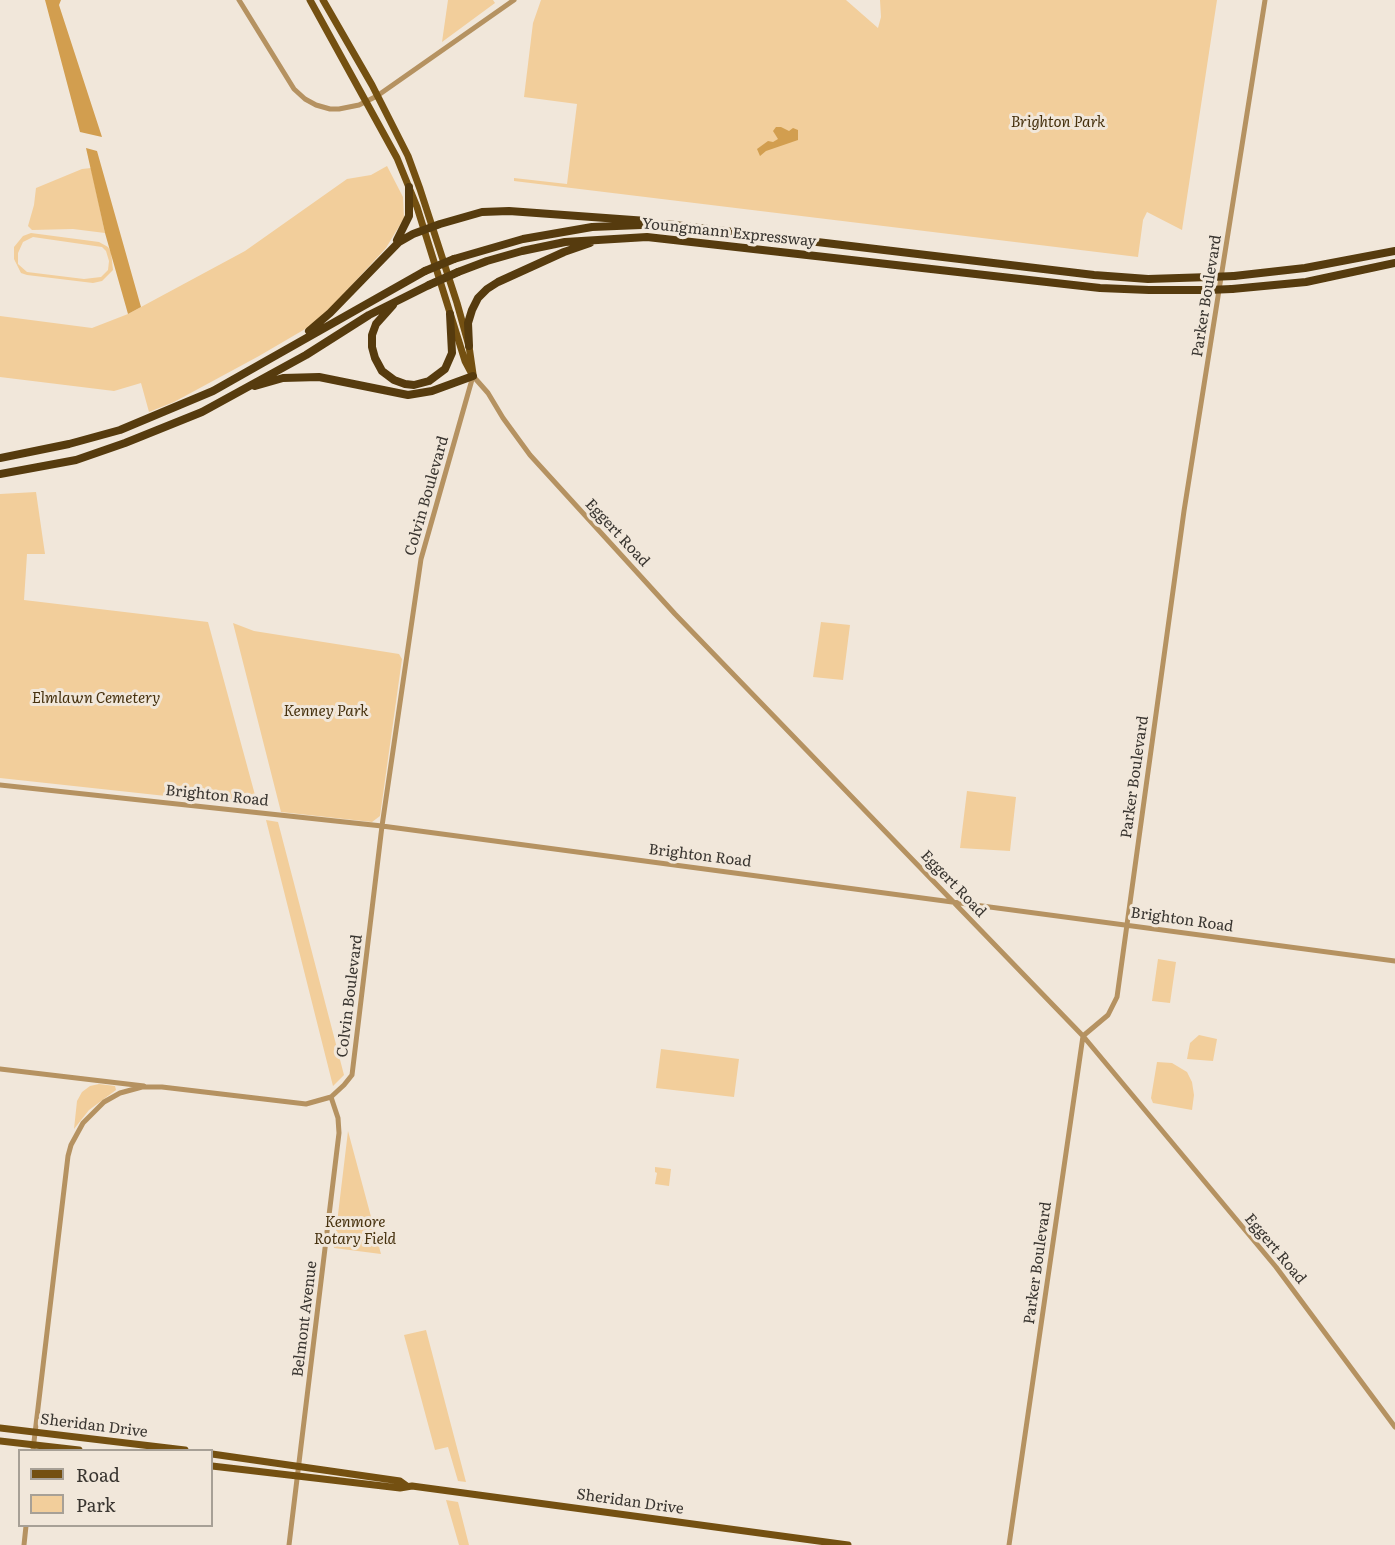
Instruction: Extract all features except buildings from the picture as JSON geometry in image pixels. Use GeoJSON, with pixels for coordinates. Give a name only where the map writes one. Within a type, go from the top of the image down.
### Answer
{"type":"FeatureCollection","features":[{"type":"Feature","properties":{"kind":"highway"},"geometry":{"type":"LineString","coordinates":[[294,344],[330,313],[389,250],[406,224],[409,214],[409,188]]}},
{"type":"Feature","properties":{"kind":"highway"},"geometry":{"type":"LineString","coordinates":[[389,250],[405,238],[424,230],[482,213],[509,211],[635,219],[666,224]]}},
{"type":"Feature","properties":{"kind":"highway","name":"Youngmann Expressway"},"geometry":{"type":"LineString","coordinates":[[0,458],[69,444],[120,430],[213,391],[425,271],[454,259],[523,239],[592,227],[666,224],[1095,275],[1148,279],[1234,276],[1305,268],[1395,251]]}},
{"type":"Feature","properties":{"kind":"highway"},"geometry":{"type":"LineString","coordinates":[[469,346],[468,323],[472,310],[478,298],[487,289],[564,252],[612,238]]}},
{"type":"Feature","properties":{"kind":"highway","name":"Youngmann Expressway"},"geometry":{"type":"LineString","coordinates":[[0,474],[76,460],[202,412],[306,355],[369,315],[406,295],[487,261],[565,242],[612,238],[675,239],[1100,288],[1149,290],[1232,289],[1306,282],[1395,263]]}},
{"type":"Feature","properties":{"kind":"highway"},"geometry":{"type":"LineString","coordinates":[[406,295],[380,319],[372,335],[373,352],[378,364],[388,376],[399,382],[421,384],[434,379],[445,369],[452,353],[450,314]]}},
{"type":"Feature","properties":{"kind":"highway"},"geometry":{"type":"LineString","coordinates":[[237,392],[283,378],[302,376],[319,377],[408,395],[432,391],[473,376]]}},
{"type":"Feature","properties":{"kind":"main road"},"geometry":{"type":"LineString","coordinates":[[310,0],[397,158],[424,230],[465,361],[473,376]]}},
{"type":"Feature","properties":{"kind":"main road"},"geometry":{"type":"LineString","coordinates":[[323,0],[408,156],[433,227],[469,346],[473,376]]}},
{"type":"Feature","properties":{"kind":"main road","name":"Sheridan Drive"},"geometry":{"type":"LineString","coordinates":[[0,1428],[166,1449]]}},
{"type":"Feature","properties":{"kind":"main road","name":"Sheridan Drive"},"geometry":{"type":"LineString","coordinates":[[0,1441],[33,1448],[56,1449]]}},
{"type":"Feature","properties":{"kind":"main road","name":"Sheridan Drive"},"geometry":{"type":"LineString","coordinates":[[213,1454],[400,1481],[407,1486]]}},
{"type":"Feature","properties":{"kind":"main road","name":"Sheridan Drive"},"geometry":{"type":"LineString","coordinates":[[213,1466],[400,1488],[407,1486],[848,1545]]}},
{"type":"Feature","properties":{"kind":"street"},"geometry":{"type":"LineString","coordinates":[[238,0],[289,82],[305,99],[330,109],[348,108],[367,102],[514,0]]}},
{"type":"Feature","properties":{"kind":"street","name":"Parker Boulevard"},"geometry":{"type":"LineString","coordinates":[[1009,1545],[1083,1036],[1108,1015],[1115,1004],[1182,523],[1265,0]]}},
{"type":"Feature","properties":{"kind":"street","name":"Colvin Boulevard"},"geometry":{"type":"LineString","coordinates":[[331,1097],[345,1085],[353,1070],[382,826],[421,559],[473,376]]}},
{"type":"Feature","properties":{"kind":"street","name":"Eggert Road"},"geometry":{"type":"LineString","coordinates":[[473,376],[488,393],[518,440],[675,614],[1083,1036],[1276,1267],[1395,1427]]}},
{"type":"Feature","properties":{"kind":"street","name":"Brighton Road"},"geometry":{"type":"LineString","coordinates":[[0,785],[382,826],[1395,961]]}},
{"type":"Feature","properties":{"kind":"street"},"geometry":{"type":"LineString","coordinates":[[0,1069],[300,1104],[331,1097]]}},
{"type":"Feature","properties":{"kind":"street"},"geometry":{"type":"LineString","coordinates":[[116,1082],[119,1084],[120,1093]]}},
{"type":"Feature","properties":{"kind":"street"},"geometry":{"type":"LineString","coordinates":[[33,1448],[71,1146],[83,1124],[104,1102],[120,1093],[153,1087]]}},
{"type":"Feature","properties":{"kind":"street","name":"Belmont Avenue"},"geometry":{"type":"LineString","coordinates":[[289,1545],[339,1133],[338,1118],[331,1097]]}},
{"type":"Feature","properties":{"kind":"street"},"geometry":{"type":"LineString","coordinates":[[24,1545],[26,1527]]}},
{"type":"Feature","properties":{"kind":"green space"},"geometry":{"type":"Polygon","coordinates":[[[448,0],[493,0],[495,3],[442,42],[448,0]]]}},
{"type":"Feature","properties":{"kind":"green space","name":"Brighton Park"},"geometry":{"type":"Polygon","coordinates":[[[541,0],[846,0],[878,28],[881,17],[880,0],[1217,0],[1182,230],[1147,212],[1143,220],[1138,257],[514,181],[514,178],[567,184],[577,104],[524,97],[533,23],[541,0]]]}},
{"type":"Feature","properties":{"kind":"green space"},"geometry":{"type":"Polygon","coordinates":[[[387,166],[403,197],[404,218],[386,248],[312,325],[259,356],[174,402],[149,412],[141,383],[114,391],[0,377],[0,316],[92,328],[128,314],[245,251],[347,179],[371,175],[387,166]]]}},
{"type":"Feature","properties":{"kind":"green space"},"geometry":{"type":"Polygon","coordinates":[[[91,168],[105,233],[73,229],[32,230],[28,226],[36,188],[82,169],[91,168]]]}},
{"type":"Feature","properties":{"kind":"green space"},"geometry":{"type":"Polygon","coordinates":[[[31,233],[99,242],[108,247],[111,252],[113,270],[102,281],[93,283],[21,273],[14,259],[14,247],[23,236],[31,233]],[[33,237],[23,242],[18,253],[18,264],[27,272],[84,279],[101,277],[108,270],[109,261],[102,247],[33,237]]]}},
{"type":"Feature","properties":{"kind":"green space","name":"Elmlawn Cemetery"},"geometry":{"type":"Polygon","coordinates":[[[36,492],[45,554],[27,554],[24,600],[208,622],[258,806],[0,778],[0,494],[36,492]]]}},
{"type":"Feature","properties":{"kind":"green space"},"geometry":{"type":"Polygon","coordinates":[[[821,622],[850,625],[843,680],[813,677],[821,622]]]}},
{"type":"Feature","properties":{"kind":"green space","name":"Kenney Park"},"geometry":{"type":"Polygon","coordinates":[[[233,623],[254,631],[399,654],[402,659],[380,816],[372,822],[281,812],[233,623]]]}},
{"type":"Feature","properties":{"kind":"green space"},"geometry":{"type":"Polygon","coordinates":[[[967,791],[1016,797],[1010,851],[960,848],[967,791]]]}},
{"type":"Feature","properties":{"kind":"green space"},"geometry":{"type":"Polygon","coordinates":[[[266,820],[278,822],[344,1075],[333,1086],[266,820]]]}},
{"type":"Feature","properties":{"kind":"green space"},"geometry":{"type":"Polygon","coordinates":[[[1158,959],[1176,962],[1170,1003],[1152,1001],[1158,959]]]}},
{"type":"Feature","properties":{"kind":"green space"},"geometry":{"type":"Polygon","coordinates":[[[1199,1035],[1217,1039],[1213,1061],[1187,1059],[1190,1043],[1199,1035]]]}},
{"type":"Feature","properties":{"kind":"green space"},"geometry":{"type":"Polygon","coordinates":[[[661,1049],[739,1059],[734,1097],[656,1088],[661,1049]]]}},
{"type":"Feature","properties":{"kind":"green space"},"geometry":{"type":"Polygon","coordinates":[[[1157,1062],[1172,1063],[1187,1072],[1192,1082],[1194,1095],[1192,1110],[1153,1103],[1151,1098],[1157,1062]]]}},
{"type":"Feature","properties":{"kind":"green space"},"geometry":{"type":"Polygon","coordinates":[[[99,1084],[115,1086],[116,1090],[89,1110],[74,1129],[77,1101],[82,1092],[90,1086],[99,1084]]]}},
{"type":"Feature","properties":{"kind":"green space","name":"Kenmore Rotary Field"},"geometry":{"type":"Polygon","coordinates":[[[348,1131],[381,1254],[334,1248],[348,1131]]]}},
{"type":"Feature","properties":{"kind":"green space"},"geometry":{"type":"Polygon","coordinates":[[[655,1167],[671,1169],[669,1186],[655,1184],[657,1173],[655,1167]]]}},
{"type":"Feature","properties":{"kind":"green space"},"geometry":{"type":"Polygon","coordinates":[[[426,1330],[466,1482],[458,1481],[448,1447],[435,1450],[404,1335],[426,1330]]]}},
{"type":"Feature","properties":{"kind":"green space"},"geometry":{"type":"Polygon","coordinates":[[[446,1500],[458,1502],[469,1545],[459,1545],[446,1500]]]}},
{"type":"Feature","properties":{"kind":"shaded area"},"geometry":{"type":"Polygon","coordinates":[[[45,0],[61,0],[59,5],[102,137],[80,132],[45,0]]]}},
{"type":"Feature","properties":{"kind":"shaded area"},"geometry":{"type":"Polygon","coordinates":[[[776,127],[789,131],[793,128],[798,130],[798,140],[766,151],[760,156],[757,149],[768,141],[773,142],[778,139],[773,131],[776,127]]]}},
{"type":"Feature","properties":{"kind":"shaded area"},"geometry":{"type":"Polygon","coordinates":[[[86,148],[97,151],[141,307],[128,314],[105,233],[86,148]]]}}]}
